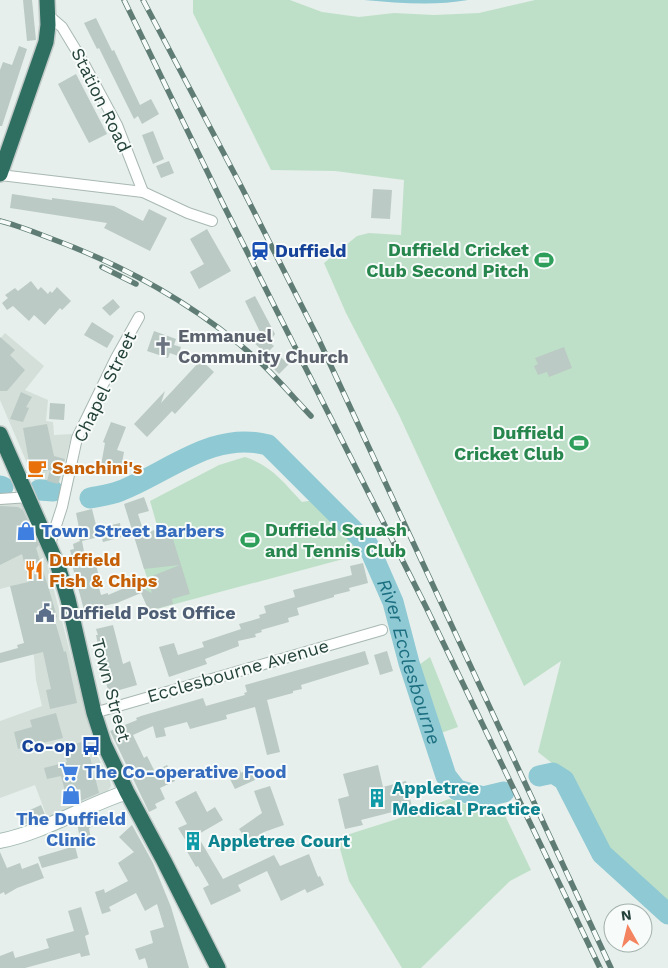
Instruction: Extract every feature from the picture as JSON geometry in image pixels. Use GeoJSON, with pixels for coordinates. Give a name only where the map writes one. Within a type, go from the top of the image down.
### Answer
{"type":"FeatureCollection","features":[{"type":"Feature","properties":{"kind":"highway"},"geometry":{"type":"LineString","coordinates":[[0,175],[44,48],[47,35],[47,7]]}},
{"type":"Feature","properties":{"kind":"highway","name":"Town Street"},"geometry":{"type":"LineString","coordinates":[[0,434],[50,544],[68,599],[94,712],[104,744],[218,968]]}},
{"type":"Feature","properties":{"kind":"street","name":"Station Road"},"geometry":{"type":"LineString","coordinates":[[47,7],[62,27],[86,68],[116,125],[143,192]]}},
{"type":"Feature","properties":{"kind":"street"},"geometry":{"type":"LineString","coordinates":[[0,175],[143,192],[188,213],[212,221]]}},
{"type":"Feature","properties":{"kind":"street","name":"Chapel Street"},"geometry":{"type":"LineString","coordinates":[[50,544],[62,506],[77,438],[116,358],[139,317]]}},
{"type":"Feature","properties":{"kind":"street"},"geometry":{"type":"LineString","coordinates":[[0,499],[28,496]]}},
{"type":"Feature","properties":{"kind":"street","name":"Ecclesbourne Avenue"},"geometry":{"type":"LineString","coordinates":[[94,712],[382,630]]}},
{"type":"Feature","properties":{"kind":"street"},"geometry":{"type":"LineString","coordinates":[[0,841],[14,838],[58,822],[71,814],[127,792]]}},
{"type":"Feature","properties":{"kind":"shaded area"},"geometry":{"type":"Polygon","coordinates":[[[5,333],[44,366],[25,390],[48,400],[46,421],[53,422],[54,435],[72,434],[59,484],[36,484],[0,400],[0,339],[5,333]]]}},
{"type":"Feature","properties":{"kind":"shaded area"},"geometry":{"type":"Polygon","coordinates":[[[15,501],[25,504],[40,536],[96,753],[111,786],[105,795],[47,817],[35,785],[0,798],[0,721],[42,706],[19,584],[0,589],[0,502],[15,501]]]}},
{"type":"Feature","properties":{"kind":"green space"},"geometry":{"type":"Polygon","coordinates":[[[193,0],[290,0],[322,12],[359,17],[394,13],[434,15],[479,13],[535,0],[668,0],[668,906],[611,851],[568,772],[553,764],[538,752],[561,661],[524,686],[399,415],[346,313],[324,263],[357,236],[369,233],[401,235],[404,180],[335,171],[271,170],[193,13],[193,0]]]}},
{"type":"Feature","properties":{"kind":"green space","name":"Duffield Squash and Tennis Club"},"geometry":{"type":"Polygon","coordinates":[[[245,457],[270,470],[302,502],[314,500],[362,554],[149,611],[142,594],[144,593],[141,583],[148,581],[143,565],[158,529],[150,501],[219,465],[245,457]]]}},
{"type":"Feature","properties":{"kind":"green space"},"geometry":{"type":"Polygon","coordinates":[[[430,657],[458,727],[438,734],[416,667],[430,657]]]}},
{"type":"Feature","properties":{"kind":"green space"},"geometry":{"type":"Polygon","coordinates":[[[449,799],[485,810],[501,807],[531,870],[510,881],[421,968],[402,968],[349,881],[337,838],[397,819],[449,799]]]}},
{"type":"Feature","properties":{"kind":"water"},"geometry":{"type":"Polygon","coordinates":[[[364,0],[468,0],[403,3],[364,0]]]}},
{"type":"Feature","properties":{"kind":"building"},"geometry":{"type":"Polygon","coordinates":[[[23,0],[32,0],[36,40],[27,41],[23,0]]]}},
{"type":"Feature","properties":{"kind":"building"},"geometry":{"type":"Polygon","coordinates":[[[96,18],[112,51],[114,50],[140,105],[151,99],[159,114],[142,124],[138,116],[134,119],[99,48],[97,49],[84,23],[96,18]]]}},
{"type":"Feature","properties":{"kind":"building"},"geometry":{"type":"Polygon","coordinates":[[[19,46],[27,49],[2,126],[0,126],[0,70],[3,62],[12,65],[19,46]]]}},
{"type":"Feature","properties":{"kind":"building"},"geometry":{"type":"Polygon","coordinates":[[[76,74],[107,134],[89,143],[58,84],[76,74]]]}},
{"type":"Feature","properties":{"kind":"building"},"geometry":{"type":"Polygon","coordinates":[[[153,131],[164,159],[153,164],[142,135],[153,131]]]}},
{"type":"Feature","properties":{"kind":"building"},"geometry":{"type":"Polygon","coordinates":[[[169,161],[174,173],[161,178],[156,166],[169,161]]]}},
{"type":"Feature","properties":{"kind":"building"},"geometry":{"type":"Polygon","coordinates":[[[373,189],[392,190],[390,219],[371,218],[373,189]]]}},
{"type":"Feature","properties":{"kind":"building"},"geometry":{"type":"Polygon","coordinates":[[[12,194],[114,206],[143,221],[149,209],[167,218],[150,251],[104,228],[107,223],[10,208],[12,194]]]}},
{"type":"Feature","properties":{"kind":"building"},"geometry":{"type":"Polygon","coordinates":[[[207,229],[231,271],[199,289],[190,272],[204,264],[190,239],[207,229]]]}},
{"type":"Feature","properties":{"kind":"building"},"geometry":{"type":"Polygon","coordinates":[[[31,281],[38,290],[41,287],[48,294],[50,291],[52,293],[57,287],[71,301],[62,310],[60,308],[45,325],[34,315],[29,321],[13,306],[7,310],[2,303],[8,298],[5,295],[15,288],[18,291],[31,281]]]}},
{"type":"Feature","properties":{"kind":"building"},"geometry":{"type":"Polygon","coordinates":[[[255,296],[275,334],[269,342],[274,346],[266,354],[252,341],[260,332],[245,301],[255,296]]]}},
{"type":"Feature","properties":{"kind":"building"},"geometry":{"type":"Polygon","coordinates":[[[113,299],[120,307],[110,316],[102,308],[113,299]]]}},
{"type":"Feature","properties":{"kind":"building"},"geometry":{"type":"Polygon","coordinates":[[[92,322],[114,336],[107,348],[84,335],[92,322]]]}},
{"type":"Feature","properties":{"kind":"building","name":"Emmanuel Community Church"},"geometry":{"type":"Polygon","coordinates":[[[154,331],[176,339],[174,345],[181,347],[178,356],[170,353],[168,358],[147,351],[154,331]]]}},
{"type":"Feature","properties":{"kind":"building"},"geometry":{"type":"Polygon","coordinates":[[[0,337],[15,350],[10,355],[25,370],[7,391],[0,391],[0,337]]]}},
{"type":"Feature","properties":{"kind":"building","name":"Duffield Cricket Club"},"geometry":{"type":"Polygon","coordinates":[[[564,347],[572,368],[549,377],[547,372],[538,375],[534,366],[538,364],[535,358],[564,347]]]}},
{"type":"Feature","properties":{"kind":"building"},"geometry":{"type":"Polygon","coordinates":[[[274,352],[289,364],[279,374],[266,361],[274,352]]]}},
{"type":"Feature","properties":{"kind":"building"},"geometry":{"type":"Polygon","coordinates":[[[201,360],[214,372],[175,414],[172,411],[147,437],[134,424],[165,391],[161,403],[201,360]]]}},
{"type":"Feature","properties":{"kind":"building"},"geometry":{"type":"Polygon","coordinates":[[[21,392],[32,397],[26,407],[29,408],[23,422],[10,419],[21,392]]]}},
{"type":"Feature","properties":{"kind":"building"},"geometry":{"type":"Polygon","coordinates":[[[50,403],[65,404],[64,420],[49,419],[50,403]]]}},
{"type":"Feature","properties":{"kind":"building"},"geometry":{"type":"Polygon","coordinates":[[[111,422],[126,427],[117,450],[124,452],[121,468],[117,467],[116,474],[100,471],[105,443],[103,442],[111,422]]]}},
{"type":"Feature","properties":{"kind":"building"},"geometry":{"type":"Polygon","coordinates":[[[47,424],[54,456],[65,459],[58,484],[47,481],[50,470],[31,473],[23,428],[47,424]]]}},
{"type":"Feature","properties":{"kind":"building"},"geometry":{"type":"Polygon","coordinates":[[[144,497],[149,511],[138,514],[144,533],[169,526],[190,594],[172,599],[173,604],[149,611],[141,593],[117,603],[84,610],[71,561],[73,561],[70,550],[74,549],[73,544],[80,541],[76,529],[79,528],[76,513],[92,509],[99,537],[82,541],[86,562],[95,559],[98,573],[95,573],[101,595],[108,593],[108,595],[134,584],[152,593],[147,578],[180,565],[144,569],[124,504],[144,497]]]}},
{"type":"Feature","properties":{"kind":"building"},"geometry":{"type":"Polygon","coordinates":[[[0,506],[18,507],[23,510],[39,545],[36,548],[57,617],[54,618],[64,652],[66,651],[77,703],[50,709],[46,690],[51,689],[43,652],[0,663],[0,653],[18,648],[17,645],[24,643],[10,586],[29,582],[22,554],[0,565],[0,506]]]}},
{"type":"Feature","properties":{"kind":"building"},"geometry":{"type":"Polygon","coordinates":[[[120,523],[122,537],[103,542],[99,528],[120,523]]]}},
{"type":"Feature","properties":{"kind":"building"},"geometry":{"type":"Polygon","coordinates":[[[363,563],[368,583],[349,588],[350,591],[334,595],[334,597],[297,608],[299,615],[288,618],[289,622],[261,630],[262,632],[255,634],[256,637],[238,641],[239,646],[205,659],[207,664],[169,677],[159,647],[174,643],[178,655],[204,647],[202,642],[241,629],[239,624],[260,618],[259,615],[266,613],[264,606],[295,597],[293,590],[352,575],[350,566],[363,563]]]}},
{"type":"Feature","properties":{"kind":"building"},"geometry":{"type":"Polygon","coordinates":[[[113,625],[123,664],[130,661],[137,685],[109,693],[101,665],[96,629],[113,625]]]}},
{"type":"Feature","properties":{"kind":"building"},"geometry":{"type":"Polygon","coordinates":[[[365,651],[369,664],[301,685],[302,689],[293,691],[293,693],[267,700],[280,752],[267,755],[255,707],[226,715],[227,719],[190,729],[187,722],[164,728],[166,736],[156,738],[153,726],[133,735],[144,758],[147,756],[154,770],[167,765],[175,781],[160,788],[165,799],[155,804],[157,808],[149,812],[110,731],[137,720],[136,718],[141,716],[203,698],[206,706],[245,695],[244,693],[247,692],[245,685],[365,651]]]}},
{"type":"Feature","properties":{"kind":"building"},"geometry":{"type":"Polygon","coordinates":[[[387,651],[393,671],[380,675],[374,655],[387,651]]]}},
{"type":"Feature","properties":{"kind":"building"},"geometry":{"type":"Polygon","coordinates":[[[56,713],[63,738],[18,749],[14,732],[32,727],[30,720],[56,713]]]}},
{"type":"Feature","properties":{"kind":"building"},"geometry":{"type":"Polygon","coordinates":[[[86,741],[99,793],[69,806],[61,776],[47,779],[44,768],[67,762],[63,747],[86,741]]]}},
{"type":"Feature","properties":{"kind":"building","name":"Appletree Medical Practice"},"geometry":{"type":"Polygon","coordinates":[[[378,765],[383,787],[406,781],[412,807],[361,820],[363,825],[345,829],[338,799],[349,796],[343,774],[378,765]]]}},
{"type":"Feature","properties":{"kind":"building"},"geometry":{"type":"Polygon","coordinates":[[[249,768],[255,780],[235,789],[228,775],[240,770],[241,773],[249,768]]]}},
{"type":"Feature","properties":{"kind":"building"},"geometry":{"type":"Polygon","coordinates":[[[270,786],[284,825],[264,832],[248,842],[239,829],[262,813],[254,791],[270,786]]]}},
{"type":"Feature","properties":{"kind":"building"},"geometry":{"type":"Polygon","coordinates":[[[196,791],[207,812],[215,807],[223,820],[197,835],[223,879],[274,855],[280,866],[309,854],[318,877],[320,876],[324,885],[307,893],[305,889],[281,901],[267,871],[238,885],[241,891],[211,905],[203,888],[209,885],[185,848],[189,846],[178,828],[187,824],[175,802],[196,791]]]}},
{"type":"Feature","properties":{"kind":"building"},"geometry":{"type":"Polygon","coordinates":[[[41,805],[46,817],[23,825],[21,814],[41,805]]]}},
{"type":"Feature","properties":{"kind":"building"},"geometry":{"type":"Polygon","coordinates":[[[87,817],[94,826],[89,828],[91,839],[80,840],[77,822],[87,817]]]}},
{"type":"Feature","properties":{"kind":"building"},"geometry":{"type":"Polygon","coordinates":[[[132,825],[153,863],[171,907],[189,968],[148,968],[145,958],[139,960],[135,949],[153,943],[150,931],[164,927],[157,904],[145,911],[136,893],[109,907],[111,911],[102,914],[95,892],[104,889],[105,893],[128,881],[118,863],[134,852],[119,837],[132,825]]]}},
{"type":"Feature","properties":{"kind":"building"},"geometry":{"type":"Polygon","coordinates":[[[75,846],[78,858],[42,868],[38,857],[75,846]]]}},
{"type":"Feature","properties":{"kind":"building"},"geometry":{"type":"Polygon","coordinates":[[[0,852],[7,868],[20,863],[22,869],[38,863],[44,878],[17,888],[5,895],[4,892],[0,894],[0,852]]]}},
{"type":"Feature","properties":{"kind":"building"},"geometry":{"type":"Polygon","coordinates":[[[81,907],[89,934],[85,936],[90,955],[81,957],[80,953],[25,968],[0,968],[0,956],[13,951],[15,958],[49,948],[46,939],[74,931],[68,911],[81,907]]]}},
{"type":"Feature","properties":{"kind":"waterway","name":"River Ecclesbourne"},"geometry":{"type":"LineString","coordinates":[[90,498],[120,491],[210,448],[229,443],[248,442],[268,445],[368,545],[393,602],[409,663],[446,776],[457,790],[483,797],[504,792]]}},
{"type":"Feature","properties":{"kind":"waterway","name":"River Ecclesbourne"},"geometry":{"type":"LineString","coordinates":[[39,490],[53,491]]}},
{"type":"Feature","properties":{"kind":"waterway","name":"River Ecclesbourne"},"geometry":{"type":"LineString","coordinates":[[539,776],[553,773],[564,780],[602,854],[668,914]]}},
{"type":"Feature","properties":{"kind":"railway"},"geometry":{"type":"LineString","coordinates":[[124,0],[223,204],[426,607],[600,968]]}},
{"type":"Feature","properties":{"kind":"railway"},"geometry":{"type":"LineString","coordinates":[[143,0],[318,338],[611,968]]}},
{"type":"Feature","properties":{"kind":"railway"},"geometry":{"type":"LineString","coordinates":[[0,221],[18,226],[104,260],[185,305],[211,322],[259,361],[311,416]]}},
{"type":"Feature","properties":{"kind":"railway"},"geometry":{"type":"LineString","coordinates":[[102,267],[136,284]]}},
{"type":"Feature","properties":{"kind":"place","name":"Duffield"},"geometry":{"type":"Point","coordinates":[260,251]}},
{"type":"Feature","properties":{"kind":"place","name":"Duffield Cricket Club Second Pitch"},"geometry":{"type":"Point","coordinates":[544,260]}},
{"type":"Feature","properties":{"kind":"place","name":"Emmanuel Community Church"},"geometry":{"type":"Point","coordinates":[163,346]}},
{"type":"Feature","properties":{"kind":"place","name":"Duffield Cricket Club"},"geometry":{"type":"Point","coordinates":[579,443]}},
{"type":"Feature","properties":{"kind":"place","name":"Sanchini's"},"geometry":{"type":"Point","coordinates":[37,468]}},
{"type":"Feature","properties":{"kind":"place","name":"Town Street Barbers"},"geometry":{"type":"Point","coordinates":[26,531]}},
{"type":"Feature","properties":{"kind":"place","name":"Duffield Squash and Tennis Club"},"geometry":{"type":"Point","coordinates":[250,540]}},
{"type":"Feature","properties":{"kind":"place","name":"Duffield Fish & Chips"},"geometry":{"type":"Point","coordinates":[34,570]}},
{"type":"Feature","properties":{"kind":"place","name":"Duffield Post Office"},"geometry":{"type":"Point","coordinates":[45,613]}},
{"type":"Feature","properties":{"kind":"place","name":"Co-op"},"geometry":{"type":"Point","coordinates":[91,746]}},
{"type":"Feature","properties":{"kind":"place","name":"The Co-operative Food"},"geometry":{"type":"Point","coordinates":[69,772]}},
{"type":"Feature","properties":{"kind":"place","name":"The Duffield Clinic"},"geometry":{"type":"Point","coordinates":[71,795]}},
{"type":"Feature","properties":{"kind":"place","name":"Appletree Medical Practice"},"geometry":{"type":"Point","coordinates":[377,798]}},
{"type":"Feature","properties":{"kind":"place","name":"Appletree Court"},"geometry":{"type":"Point","coordinates":[193,841]}}]}
